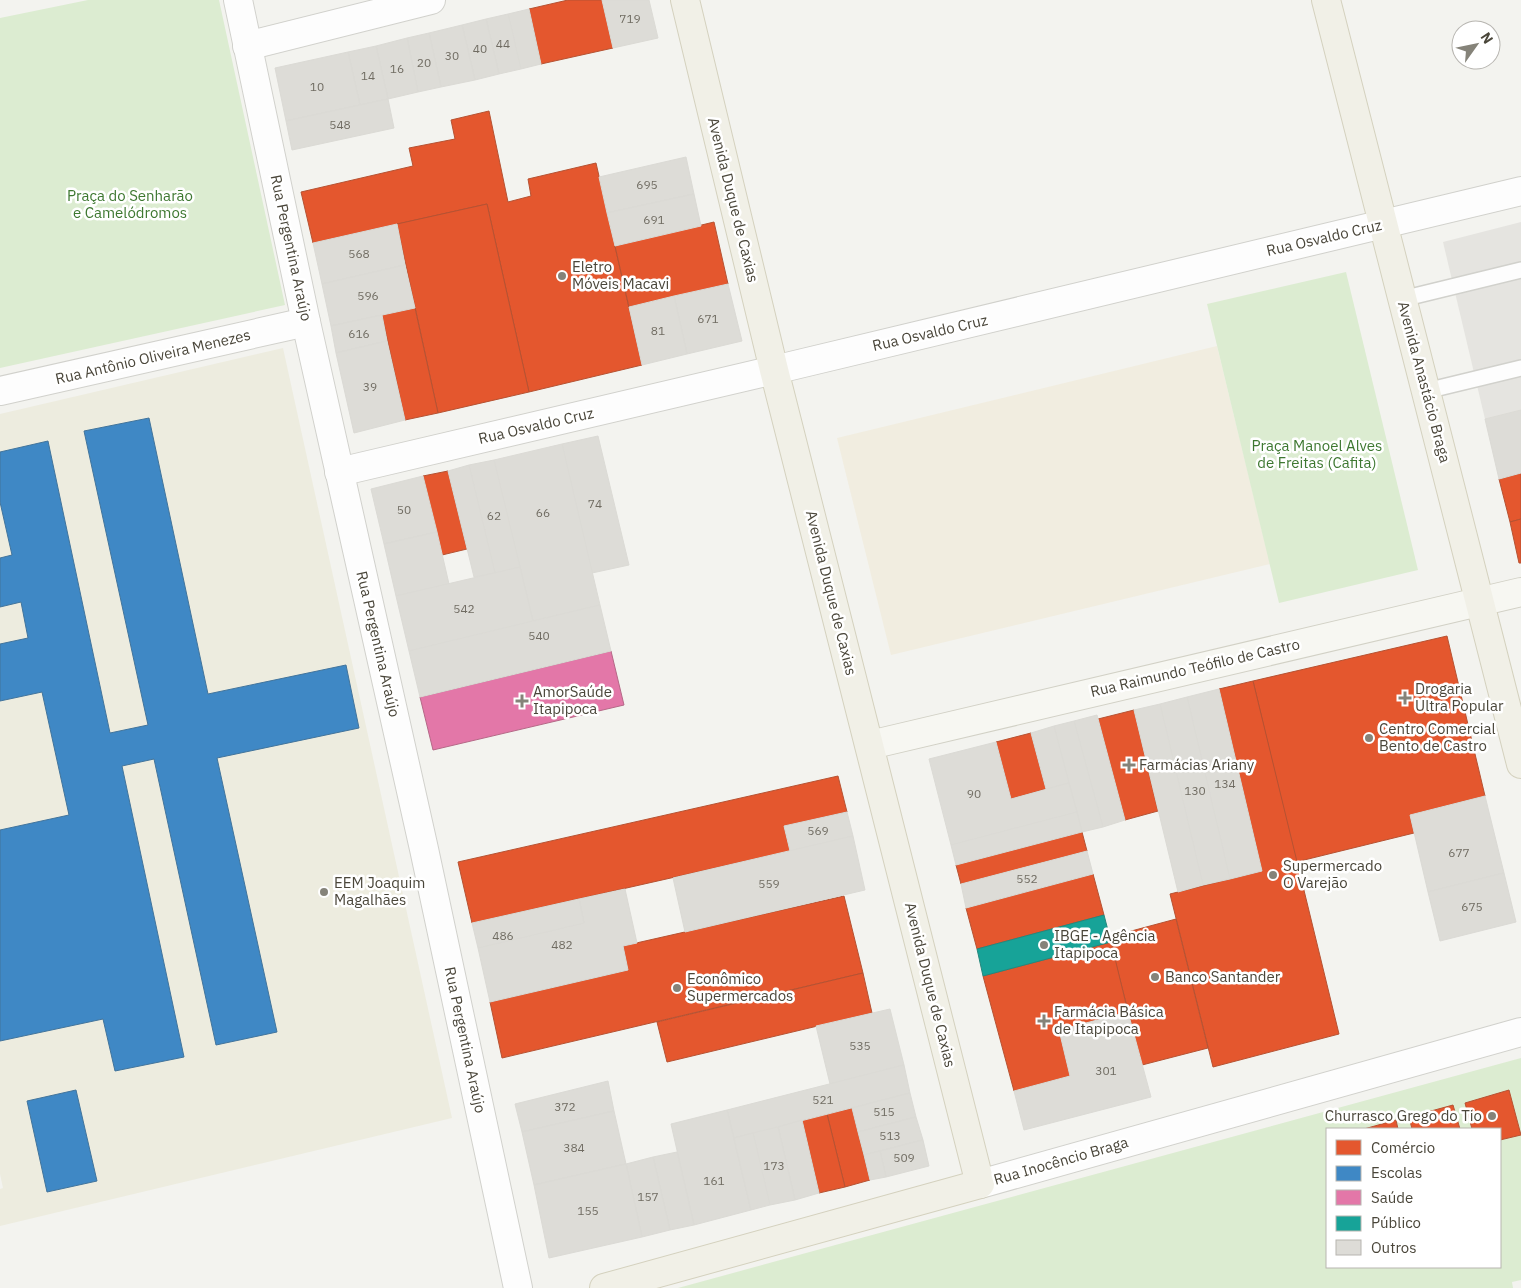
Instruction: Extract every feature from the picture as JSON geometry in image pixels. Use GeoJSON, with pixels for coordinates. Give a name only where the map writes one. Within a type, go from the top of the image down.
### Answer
{"type":"FeatureCollection","features":[{"type":"Feature","properties":{"kind":"main road","name":"Avenida Duque de Caxias"},"geometry":{"type":"LineString","coordinates":[[685,0],[774,370],[980,1184]]}},
{"type":"Feature","properties":{"kind":"main road","name":"Avenida Anastácio Braga"},"geometry":{"type":"LineString","coordinates":[[1326,0],[1521,764]]}},
{"type":"Feature","properties":{"kind":"main road","name":"Rua Raimundo Teófilo de Castro"},"geometry":{"type":"LineString","coordinates":[[870,745],[1521,592]]}},
{"type":"Feature","properties":{"kind":"main road","name":"Rua Inocêncio Braga"},"geometry":{"type":"LineString","coordinates":[[603,1288],[980,1184]]}},
{"type":"Feature","properties":{"kind":"street","name":"Rua Pergentina Araújo"},"geometry":{"type":"LineString","coordinates":[[238,0],[306,322],[424,849],[518,1288]]}},
{"type":"Feature","properties":{"kind":"street"},"geometry":{"type":"LineString","coordinates":[[248,46],[431,0]]}},
{"type":"Feature","properties":{"kind":"street","name":"Rua Osvaldo Cruz"},"geometry":{"type":"LineString","coordinates":[[339,472],[1521,191]]}},
{"type":"Feature","properties":{"kind":"street","name":"Rua Antônio Oliveira Menezes"},"geometry":{"type":"LineString","coordinates":[[0,391],[306,322]]}},
{"type":"Feature","properties":{"kind":"street","name":"Rua Inocêncio Braga"},"geometry":{"type":"LineString","coordinates":[[980,1184],[1521,1032]]}},
{"type":"Feature","properties":{"kind":"lane"},"geometry":{"type":"LineString","coordinates":[[1402,299],[1521,270]]}},
{"type":"Feature","properties":{"kind":"lane"},"geometry":{"type":"LineString","coordinates":[[1426,391],[1521,368]]}},
{"type":"Feature","properties":{"kind":"shaded area"},"geometry":{"type":"Polygon","coordinates":[[[1521,222],[1521,410],[1485,419],[1443,242],[1521,222]]]}},
{"type":"Feature","properties":{"kind":"shaded area"},"geometry":{"type":"Polygon","coordinates":[[[1217,346],[1270,564],[891,655],[837,438],[1217,346]]]}},
{"type":"Feature","properties":{"kind":"shaded area","name":"EEM Joaquim Magalhães"},"geometry":{"type":"Polygon","coordinates":[[[283,348],[452,1118],[0,1226],[0,1189],[3,1188],[0,1174],[0,1041],[103,1019],[115,1071],[184,1057],[122,766],[154,759],[216,1045],[276,1032],[217,758],[359,727],[345,665],[208,694],[148,418],[84,431],[148,725],[110,733],[48,442],[0,452],[0,414],[283,348]],[[76,1090],[27,1101],[48,1192],[97,1181],[76,1090]]]}},
{"type":"Feature","properties":{"kind":"shaded area"},"geometry":{"type":"Polygon","coordinates":[[[0,502],[12,555],[0,558],[0,502]]]}},
{"type":"Feature","properties":{"kind":"shaded area"},"geometry":{"type":"Polygon","coordinates":[[[21,602],[28,638],[0,644],[0,607],[21,602]]]}},
{"type":"Feature","properties":{"kind":"shaded area"},"geometry":{"type":"Polygon","coordinates":[[[42,692],[69,815],[0,830],[0,701],[42,692]]]}},
{"type":"Feature","properties":{"kind":"green space","name":"Praça do Senharão e Camelódromos"},"geometry":{"type":"Polygon","coordinates":[[[88,0],[219,0],[285,305],[0,368],[0,18],[88,0]]]}},
{"type":"Feature","properties":{"kind":"green space","name":"Praça Manoel Alves de Freitas (Cafita)"},"geometry":{"type":"Polygon","coordinates":[[[1346,272],[1418,570],[1279,603],[1207,304],[1346,272]]]}},
{"type":"Feature","properties":{"kind":"green space"},"geometry":{"type":"Polygon","coordinates":[[[1521,1058],[1521,1135],[1521,1280],[1512,1282],[1513,1288],[678,1288],[1521,1058]]]}},
{"type":"Feature","properties":{"kind":"building: Comércio"},"geometry":{"type":"Polygon","coordinates":[[[568,0],[602,0],[613,48],[541,64],[529,9],[568,0]]]}},
{"type":"Feature","properties":{"kind":"building: Comércio","name":"Eletro Móveis Macavi"},"geometry":{"type":"Polygon","coordinates":[[[489,111],[508,202],[531,196],[528,179],[596,163],[642,365],[529,392],[487,204],[313,243],[301,192],[413,166],[409,148],[455,139],[451,120],[489,111]]]}},
{"type":"Feature","properties":{"kind":"building: Comércio"},"geometry":{"type":"Polygon","coordinates":[[[487,204],[529,392],[438,413],[397,224],[487,204]]]}},
{"type":"Feature","properties":{"kind":"building: Comércio"},"geometry":{"type":"Polygon","coordinates":[[[714,222],[728,284],[629,307],[615,246],[714,222]]]}},
{"type":"Feature","properties":{"kind":"building: Comércio"},"geometry":{"type":"Polygon","coordinates":[[[415,308],[438,413],[405,420],[382,315],[415,308]]]}},
{"type":"Feature","properties":{"kind":"building: Comércio"},"geometry":{"type":"Polygon","coordinates":[[[448,471],[467,549],[442,555],[423,476],[448,471]]]}},
{"type":"Feature","properties":{"kind":"building: Comércio"},"geometry":{"type":"Polygon","coordinates":[[[1521,473],[1521,519],[1510,522],[1499,479],[1521,473]]]}},
{"type":"Feature","properties":{"kind":"building: Comércio"},"geometry":{"type":"Polygon","coordinates":[[[1521,519],[1521,563],[1519,563],[1510,522],[1521,519]]]}},
{"type":"Feature","properties":{"kind":"building: Comércio","name":"Centro Comercial Bento de Castro"},"geometry":{"type":"Polygon","coordinates":[[[1447,636],[1485,796],[1410,815],[1414,833],[1296,862],[1253,681],[1447,636]]]}},
{"type":"Feature","properties":{"kind":"building: Comércio","name":"Supermercado O Varejão"},"geometry":{"type":"Polygon","coordinates":[[[1253,681],[1339,1034],[1213,1067],[1170,894],[1262,871],[1219,689],[1253,681]]]}},
{"type":"Feature","properties":{"kind":"building: Comércio","name":"Farmácias Ariany"},"geometry":{"type":"Polygon","coordinates":[[[1134,710],[1158,811],[1125,820],[1098,719],[1134,710]]]}},
{"type":"Feature","properties":{"kind":"building: Comércio"},"geometry":{"type":"Polygon","coordinates":[[[1031,733],[1046,789],[1011,799],[996,742],[1031,733]]]}},
{"type":"Feature","properties":{"kind":"building: Comércio"},"geometry":{"type":"Polygon","coordinates":[[[838,776],[847,812],[784,826],[790,851],[472,923],[458,862],[838,776]]]}},
{"type":"Feature","properties":{"kind":"building: Comércio"},"geometry":{"type":"Polygon","coordinates":[[[1082,832],[1087,851],[961,884],[956,865],[1082,832]]]}},
{"type":"Feature","properties":{"kind":"building: Comércio"},"geometry":{"type":"Polygon","coordinates":[[[1093,874],[1104,915],[977,949],[966,908],[1093,874]]]}},
{"type":"Feature","properties":{"kind":"building: Comércio","name":"Econômico Supermercados"},"geometry":{"type":"Polygon","coordinates":[[[844,896],[863,973],[502,1058],[490,1002],[628,970],[623,946],[844,896]]]}},
{"type":"Feature","properties":{"kind":"building: Comércio","name":"Banco Santander"},"geometry":{"type":"Polygon","coordinates":[[[1176,919],[1208,1048],[1142,1065],[1109,937],[1176,919]]]}},
{"type":"Feature","properties":{"kind":"building: Comércio","name":"Farmácia Básica de Itapipoca"},"geometry":{"type":"Polygon","coordinates":[[[1111,942],[1128,1012],[1059,1030],[1070,1076],[1014,1091],[983,976],[1111,942]]]}},
{"type":"Feature","properties":{"kind":"building: Comércio"},"geometry":{"type":"Polygon","coordinates":[[[863,973],[872,1013],[667,1062],[657,1022],[863,973]]]}},
{"type":"Feature","properties":{"kind":"building: Comércio","name":"Churrasco Grego do Tio"},"geometry":{"type":"Polygon","coordinates":[[[1509,1090],[1521,1135],[1501,1140],[1501,1128],[1472,1128],[1465,1103],[1509,1090]]]}},
{"type":"Feature","properties":{"kind":"building: Comércio"},"geometry":{"type":"Polygon","coordinates":[[[1453,1105],[1460,1128],[1412,1128],[1409,1117],[1453,1105]]]}},
{"type":"Feature","properties":{"kind":"building: Comércio"},"geometry":{"type":"Polygon","coordinates":[[[852,1108],[870,1180],[845,1187],[827,1114],[852,1108]]]}},
{"type":"Feature","properties":{"kind":"building: Comércio"},"geometry":{"type":"Polygon","coordinates":[[[827,1114],[845,1187],[819,1193],[802,1120],[827,1114]]]}},
{"type":"Feature","properties":{"kind":"building: Comércio"},"geometry":{"type":"Polygon","coordinates":[[[1396,1120],[1398,1128],[1368,1128],[1396,1120]]]}},
{"type":"Feature","properties":{"kind":"building: Escolas"},"geometry":{"type":"Polygon","coordinates":[[[149,418],[208,694],[346,665],[359,728],[217,758],[277,1032],[216,1045],[154,759],[122,766],[184,1057],[115,1071],[103,1019],[0,1041],[0,830],[69,815],[42,692],[0,701],[0,644],[28,638],[21,602],[0,607],[0,558],[12,555],[0,502],[0,452],[48,441],[110,733],[148,725],[84,431],[149,418]]]}},
{"type":"Feature","properties":{"kind":"building: Escolas"},"geometry":{"type":"Polygon","coordinates":[[[76,1090],[97,1181],[47,1192],[27,1101],[76,1090]]]}},
{"type":"Feature","properties":{"kind":"building: Saúde","name":"AmorSaúde Itapipoca"},"geometry":{"type":"Polygon","coordinates":[[[611,651],[624,705],[433,750],[420,697],[611,651]]]}},
{"type":"Feature","properties":{"kind":"building: Público","name":"IBGE - Agência Itapipoca"},"geometry":{"type":"Polygon","coordinates":[[[1104,915],[1111,942],[983,976],[977,949],[1104,915]]]}},
{"type":"Feature","properties":{"kind":"building: Outros"},"geometry":{"type":"Polygon","coordinates":[[[602,0],[649,0],[658,38],[613,48],[602,0]]]}},
{"type":"Feature","properties":{"kind":"building: Outros"},"geometry":{"type":"Polygon","coordinates":[[[529,9],[541,64],[521,69],[508,14],[529,9]]]}},
{"type":"Feature","properties":{"kind":"building: Outros"},"geometry":{"type":"Polygon","coordinates":[[[508,14],[521,69],[499,74],[486,19],[508,14]]]}},
{"type":"Feature","properties":{"kind":"building: Outros"},"geometry":{"type":"Polygon","coordinates":[[[486,19],[499,74],[475,80],[462,25],[486,19]]]}},
{"type":"Feature","properties":{"kind":"building: Outros"},"geometry":{"type":"Polygon","coordinates":[[[462,25],[475,80],[441,87],[429,33],[462,25]]]}},
{"type":"Feature","properties":{"kind":"building: Outros"},"geometry":{"type":"Polygon","coordinates":[[[429,33],[441,87],[418,92],[407,38],[429,33]]]}},
{"type":"Feature","properties":{"kind":"building: Outros"},"geometry":{"type":"Polygon","coordinates":[[[407,38],[418,92],[388,99],[376,46],[407,38]]]}},
{"type":"Feature","properties":{"kind":"building: Outros"},"geometry":{"type":"Polygon","coordinates":[[[376,46],[388,99],[360,105],[348,52],[376,46]]]}},
{"type":"Feature","properties":{"kind":"building: Outros"},"geometry":{"type":"Polygon","coordinates":[[[348,52],[360,105],[286,121],[275,68],[348,52]]]}},
{"type":"Feature","properties":{"kind":"building: Outros"},"geometry":{"type":"Polygon","coordinates":[[[388,99],[394,128],[292,150],[286,121],[388,99]]]}},
{"type":"Feature","properties":{"kind":"building: Outros"},"geometry":{"type":"Polygon","coordinates":[[[686,157],[694,194],[607,213],[599,177],[686,157]]]}},
{"type":"Feature","properties":{"kind":"building: Outros"},"geometry":{"type":"Polygon","coordinates":[[[694,194],[701,226],[615,246],[607,213],[694,194]]]}},
{"type":"Feature","properties":{"kind":"building: Outros"},"geometry":{"type":"Polygon","coordinates":[[[397,224],[405,265],[322,284],[313,243],[397,224]]]}},
{"type":"Feature","properties":{"kind":"building: Outros"},"geometry":{"type":"Polygon","coordinates":[[[405,265],[415,308],[331,326],[322,284],[405,265]]]}},
{"type":"Feature","properties":{"kind":"building: Outros"},"geometry":{"type":"Polygon","coordinates":[[[728,284],[742,341],[687,354],[674,296],[728,284]]]}},
{"type":"Feature","properties":{"kind":"building: Outros"},"geometry":{"type":"Polygon","coordinates":[[[674,296],[687,354],[642,365],[629,307],[674,296]]]}},
{"type":"Feature","properties":{"kind":"building: Outros"},"geometry":{"type":"Polygon","coordinates":[[[382,315],[387,341],[336,353],[331,326],[382,315]]]}},
{"type":"Feature","properties":{"kind":"building: Outros"},"geometry":{"type":"Polygon","coordinates":[[[387,341],[405,420],[354,433],[336,353],[387,341]]]}},
{"type":"Feature","properties":{"kind":"building: Outros"},"geometry":{"type":"Polygon","coordinates":[[[1521,410],[1521,473],[1499,479],[1485,419],[1521,410]]]}},
{"type":"Feature","properties":{"kind":"building: Outros"},"geometry":{"type":"Polygon","coordinates":[[[598,436],[629,565],[592,573],[562,444],[598,436]]]}},
{"type":"Feature","properties":{"kind":"building: Outros"},"geometry":{"type":"Polygon","coordinates":[[[562,444],[600,605],[533,621],[494,460],[562,444]]]}},
{"type":"Feature","properties":{"kind":"building: Outros"},"geometry":{"type":"Polygon","coordinates":[[[494,460],[520,567],[495,573],[469,465],[494,460]]]}},
{"type":"Feature","properties":{"kind":"building: Outros"},"geometry":{"type":"Polygon","coordinates":[[[469,465],[495,573],[474,577],[448,471],[469,465]]]}},
{"type":"Feature","properties":{"kind":"building: Outros"},"geometry":{"type":"Polygon","coordinates":[[[423,476],[437,532],[384,544],[371,489],[423,476]]]}},
{"type":"Feature","properties":{"kind":"building: Outros"},"geometry":{"type":"Polygon","coordinates":[[[437,532],[449,584],[396,596],[384,544],[437,532]]]}},
{"type":"Feature","properties":{"kind":"building: Outros"},"geometry":{"type":"Polygon","coordinates":[[[520,567],[533,621],[409,651],[396,596],[520,567]]]}},
{"type":"Feature","properties":{"kind":"building: Outros"},"geometry":{"type":"Polygon","coordinates":[[[600,605],[611,651],[420,697],[409,651],[600,605]]]}},
{"type":"Feature","properties":{"kind":"building: Outros"},"geometry":{"type":"Polygon","coordinates":[[[1219,689],[1262,871],[1230,879],[1187,697],[1219,689]]]}},
{"type":"Feature","properties":{"kind":"building: Outros"},"geometry":{"type":"Polygon","coordinates":[[[1187,697],[1230,879],[1203,885],[1160,704],[1187,697]]]}},
{"type":"Feature","properties":{"kind":"building: Outros"},"geometry":{"type":"Polygon","coordinates":[[[1160,704],[1203,885],[1178,892],[1134,710],[1160,704]]]}},
{"type":"Feature","properties":{"kind":"building: Outros"},"geometry":{"type":"Polygon","coordinates":[[[1097,715],[1125,820],[1103,827],[1074,721],[1097,715]]]}},
{"type":"Feature","properties":{"kind":"building: Outros"},"geometry":{"type":"Polygon","coordinates":[[[1074,721],[1103,827],[1082,832],[1054,726],[1074,721]]]}},
{"type":"Feature","properties":{"kind":"building: Outros"},"geometry":{"type":"Polygon","coordinates":[[[1054,726],[1069,783],[1046,789],[1031,733],[1054,726]]]}},
{"type":"Feature","properties":{"kind":"building: Outros"},"geometry":{"type":"Polygon","coordinates":[[[996,742],[1011,799],[1069,783],[1077,812],[951,845],[929,759],[996,742]]]}},
{"type":"Feature","properties":{"kind":"building: Outros"},"geometry":{"type":"Polygon","coordinates":[[[1485,796],[1504,873],[1428,892],[1410,815],[1485,796]]]}},
{"type":"Feature","properties":{"kind":"building: Outros"},"geometry":{"type":"Polygon","coordinates":[[[847,812],[853,836],[790,851],[784,826],[847,812]]]}},
{"type":"Feature","properties":{"kind":"building: Outros"},"geometry":{"type":"Polygon","coordinates":[[[1077,812],[1082,832],[956,865],[951,845],[1077,812]]]}},
{"type":"Feature","properties":{"kind":"building: Outros"},"geometry":{"type":"Polygon","coordinates":[[[853,836],[865,890],[685,932],[673,878],[853,836]]]}},
{"type":"Feature","properties":{"kind":"building: Outros"},"geometry":{"type":"Polygon","coordinates":[[[1087,851],[1093,874],[966,908],[961,884],[1087,851]]]}},
{"type":"Feature","properties":{"kind":"building: Outros"},"geometry":{"type":"Polygon","coordinates":[[[1504,873],[1516,922],[1440,941],[1428,892],[1504,873]]]}},
{"type":"Feature","properties":{"kind":"building: Outros"},"geometry":{"type":"Polygon","coordinates":[[[625,889],[637,943],[623,946],[628,970],[490,1002],[478,948],[584,923],[579,899],[625,889]]]}},
{"type":"Feature","properties":{"kind":"building: Outros"},"geometry":{"type":"Polygon","coordinates":[[[579,899],[584,923],[478,948],[472,923],[579,899]]]}},
{"type":"Feature","properties":{"kind":"building: Outros"},"geometry":{"type":"Polygon","coordinates":[[[890,1009],[904,1065],[830,1084],[816,1026],[890,1009]]]}},
{"type":"Feature","properties":{"kind":"building: Outros"},"geometry":{"type":"Polygon","coordinates":[[[1128,1012],[1151,1097],[1024,1130],[1014,1091],[1070,1076],[1059,1030],[1128,1012]]]}},
{"type":"Feature","properties":{"kind":"building: Outros"},"geometry":{"type":"Polygon","coordinates":[[[904,1065],[910,1093],[734,1138],[727,1110],[904,1065]]]}},
{"type":"Feature","properties":{"kind":"building: Outros"},"geometry":{"type":"Polygon","coordinates":[[[608,1081],[614,1111],[522,1132],[515,1104],[608,1081]]]}},
{"type":"Feature","properties":{"kind":"building: Outros"},"geometry":{"type":"Polygon","coordinates":[[[910,1093],[916,1117],[858,1132],[852,1108],[910,1093]]]}},
{"type":"Feature","properties":{"kind":"building: Outros"},"geometry":{"type":"Polygon","coordinates":[[[727,1110],[751,1210],[694,1225],[671,1124],[727,1110]]]}},
{"type":"Feature","properties":{"kind":"building: Outros"},"geometry":{"type":"Polygon","coordinates":[[[614,1111],[626,1164],[534,1185],[522,1132],[614,1111]]]}},
{"type":"Feature","properties":{"kind":"building: Outros"},"geometry":{"type":"Polygon","coordinates":[[[916,1117],[923,1140],[864,1155],[858,1132],[916,1117]]]}},
{"type":"Feature","properties":{"kind":"building: Outros"},"geometry":{"type":"Polygon","coordinates":[[[802,1120],[819,1193],[795,1200],[778,1127],[802,1120]]]}},
{"type":"Feature","properties":{"kind":"building: Outros"},"geometry":{"type":"Polygon","coordinates":[[[778,1127],[795,1200],[770,1205],[753,1133],[778,1127]]]}},
{"type":"Feature","properties":{"kind":"building: Outros"},"geometry":{"type":"Polygon","coordinates":[[[753,1133],[770,1205],[751,1210],[734,1138],[753,1133]]]}},
{"type":"Feature","properties":{"kind":"building: Outros"},"geometry":{"type":"Polygon","coordinates":[[[923,1140],[929,1166],[886,1177],[880,1151],[923,1140]]]}},
{"type":"Feature","properties":{"kind":"building: Outros"},"geometry":{"type":"Polygon","coordinates":[[[880,1151],[886,1177],[870,1180],[864,1155],[880,1151]]]}},
{"type":"Feature","properties":{"kind":"building: Outros"},"geometry":{"type":"Polygon","coordinates":[[[677,1152],[694,1225],[670,1230],[653,1157],[677,1152]]]}},
{"type":"Feature","properties":{"kind":"building: Outros"},"geometry":{"type":"Polygon","coordinates":[[[653,1157],[670,1230],[642,1237],[626,1164],[653,1157]]]}},
{"type":"Feature","properties":{"kind":"building: Outros"},"geometry":{"type":"Polygon","coordinates":[[[626,1164],[642,1237],[549,1258],[534,1185],[626,1164]]]}},
{"type":"Feature","properties":{"kind":"place","name":"Eletro Móveis Macavi"},"geometry":{"type":"Point","coordinates":[562,276]}},
{"type":"Feature","properties":{"kind":"place","name":"Drogaria Ultra Popular"},"geometry":{"type":"Point","coordinates":[1405,698]}},
{"type":"Feature","properties":{"kind":"place","name":"AmorSaúde Itapipoca"},"geometry":{"type":"Point","coordinates":[522,701]}},
{"type":"Feature","properties":{"kind":"place","name":"Centro Comercial Bento de Castro"},"geometry":{"type":"Point","coordinates":[1369,738]}},
{"type":"Feature","properties":{"kind":"place","name":"Farmácias Ariany"},"geometry":{"type":"Point","coordinates":[1129,765]}},
{"type":"Feature","properties":{"kind":"place","name":"Supermercado O Varejão"},"geometry":{"type":"Point","coordinates":[1273,875]}},
{"type":"Feature","properties":{"kind":"place","name":"EEM Joaquim Magalhães"},"geometry":{"type":"Point","coordinates":[324,892]}},
{"type":"Feature","properties":{"kind":"place","name":"IBGE - Agência Itapipoca"},"geometry":{"type":"Point","coordinates":[1044,945]}},
{"type":"Feature","properties":{"kind":"place","name":"Banco Santander"},"geometry":{"type":"Point","coordinates":[1155,977]}},
{"type":"Feature","properties":{"kind":"place","name":"Econômico Supermercados"},"geometry":{"type":"Point","coordinates":[677,988]}},
{"type":"Feature","properties":{"kind":"place","name":"Farmácia Básica de Itapipoca"},"geometry":{"type":"Point","coordinates":[1044,1021]}},
{"type":"Feature","properties":{"kind":"place","name":"Churrasco Grego do Tio"},"geometry":{"type":"Point","coordinates":[1492,1116]}}]}
